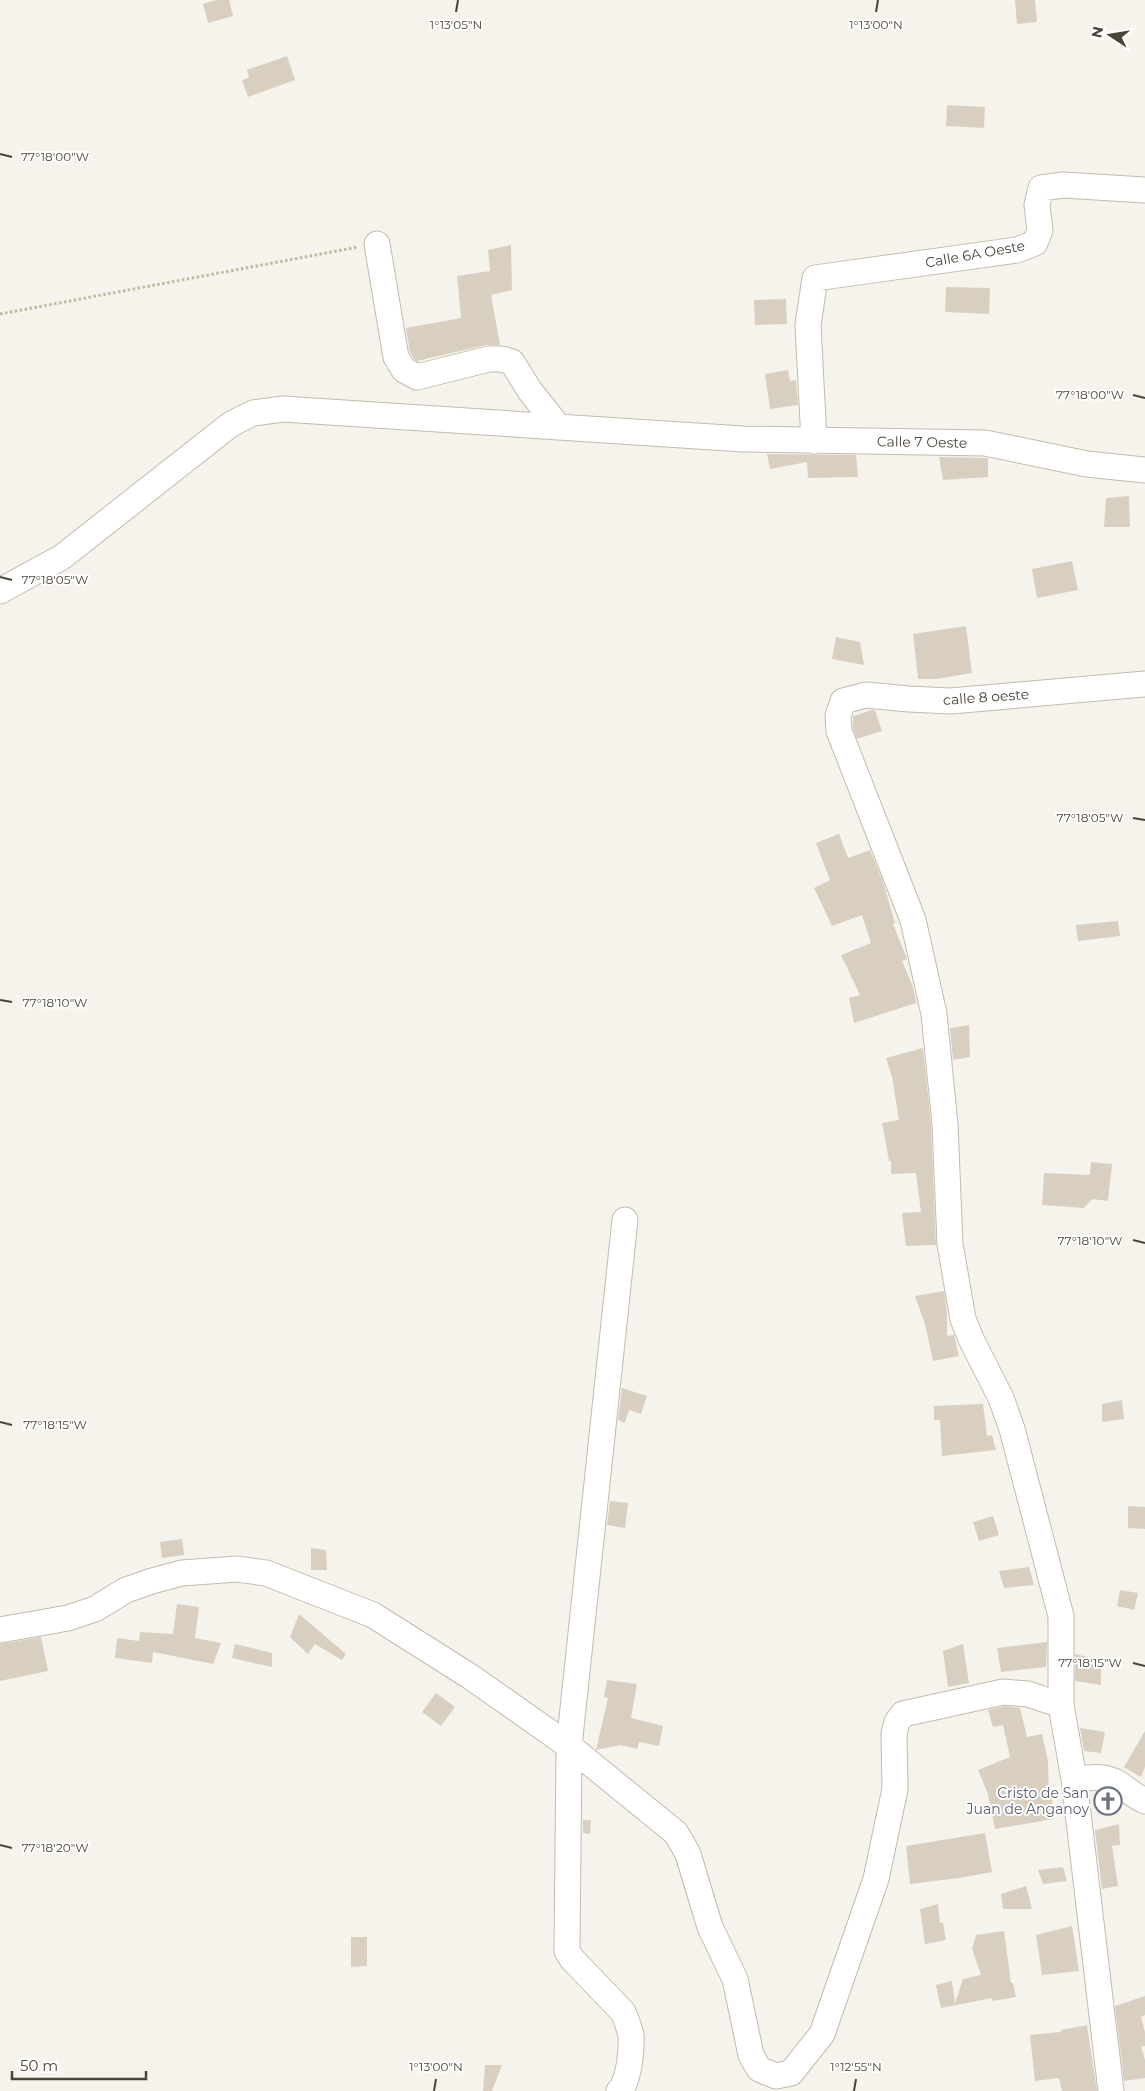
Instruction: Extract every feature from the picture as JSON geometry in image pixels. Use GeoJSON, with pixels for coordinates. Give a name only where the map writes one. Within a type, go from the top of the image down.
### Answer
{"type":"FeatureCollection","features":[{"type":"Feature","properties":{"kind":"street","name":"Calle 6A Oeste"},"geometry":{"type":"LineString","coordinates":[[814,440],[808,325],[815,278],[1017,250],[1035,243],[1040,230],[1037,205],[1040,188],[1063,185],[1145,190]]}},
{"type":"Feature","properties":{"kind":"street"},"geometry":{"type":"LineString","coordinates":[[377,244],[396,357],[404,370],[418,377],[489,359],[502,359],[512,362],[530,391],[558,426]]}},
{"type":"Feature","properties":{"kind":"street","name":"Calle 7 Oeste"},"geometry":{"type":"LineString","coordinates":[[0,591],[62,557],[231,424],[253,413],[283,408],[743,440],[985,443],[1087,464],[1145,470]]}},
{"type":"Feature","properties":{"kind":"street","name":"calle 8 oeste"},"geometry":{"type":"LineString","coordinates":[[1061,1705],[1062,1616],[1057,1595],[1012,1429],[1001,1398],[971,1339],[964,1319],[950,1244],[945,1124],[934,1014],[924,967],[913,920],[839,731],[838,716],[844,701],[866,694],[951,701],[1145,684]]}},
{"type":"Feature","properties":{"kind":"street"},"geometry":{"type":"LineString","coordinates":[[619,2091],[624,2088],[627,2078],[631,2036],[623,2012],[566,1952],[570,1746],[625,1220]]}},
{"type":"Feature","properties":{"kind":"street"},"geometry":{"type":"LineString","coordinates":[[0,1630],[68,1618],[95,1609],[126,1590],[182,1573],[237,1569],[266,1573],[373,1616],[471,1677],[570,1746],[676,1833],[688,1854],[710,1926],[735,1979],[751,2055],[759,2069],[776,2076],[791,2073],[822,2034],[876,1879],[895,1790],[894,1733],[897,1722],[903,1714],[1003,1692],[1028,1694],[1061,1705],[1074,1779],[1111,2091]]}},
{"type":"Feature","properties":{"kind":"street"},"geometry":{"type":"LineString","coordinates":[[1074,1779],[1096,1777],[1109,1779],[1145,1801]]}},
{"type":"Feature","properties":{"kind":"path"},"geometry":{"type":"LineString","coordinates":[[0,314],[377,244]]}},
{"type":"Feature","properties":{"kind":"building"},"geometry":{"type":"Polygon","coordinates":[[[216,0],[229,0],[233,16],[208,23],[203,4],[216,0]]]}},
{"type":"Feature","properties":{"kind":"building"},"geometry":{"type":"Polygon","coordinates":[[[1015,0],[1035,0],[1037,22],[1017,24],[1015,0]]]}},
{"type":"Feature","properties":{"kind":"building"},"geometry":{"type":"Polygon","coordinates":[[[287,56],[295,80],[248,97],[242,80],[249,78],[247,70],[287,56]]]}},
{"type":"Feature","properties":{"kind":"building"},"geometry":{"type":"Polygon","coordinates":[[[947,105],[985,107],[984,128],[946,126],[947,105]]]}},
{"type":"Feature","properties":{"kind":"building"},"geometry":{"type":"Polygon","coordinates":[[[511,245],[512,290],[491,295],[500,345],[486,345],[417,361],[414,359],[410,352],[406,328],[461,318],[457,276],[490,271],[488,250],[511,245]]]}},
{"type":"Feature","properties":{"kind":"building"},"geometry":{"type":"Polygon","coordinates":[[[946,287],[990,288],[989,314],[945,312],[946,287]]]}},
{"type":"Feature","properties":{"kind":"building"},"geometry":{"type":"Polygon","coordinates":[[[786,299],[787,324],[755,325],[754,300],[786,299]]]}},
{"type":"Feature","properties":{"kind":"building"},"geometry":{"type":"Polygon","coordinates":[[[788,370],[790,381],[796,380],[798,405],[770,409],[765,374],[788,370]]]}},
{"type":"Feature","properties":{"kind":"building"},"geometry":{"type":"Polygon","coordinates":[[[767,454],[856,455],[858,477],[808,478],[807,462],[770,469],[767,454]]]}},
{"type":"Feature","properties":{"kind":"building"},"geometry":{"type":"Polygon","coordinates":[[[939,457],[988,458],[988,477],[943,480],[939,457]]]}},
{"type":"Feature","properties":{"kind":"building"},"geometry":{"type":"Polygon","coordinates":[[[1129,496],[1130,527],[1104,527],[1106,498],[1129,496]]]}},
{"type":"Feature","properties":{"kind":"building"},"geometry":{"type":"Polygon","coordinates":[[[1072,561],[1078,590],[1037,598],[1032,569],[1072,561]]]}},
{"type":"Feature","properties":{"kind":"building"},"geometry":{"type":"Polygon","coordinates":[[[966,626],[972,673],[936,679],[918,679],[913,634],[966,626]]]}},
{"type":"Feature","properties":{"kind":"building"},"geometry":{"type":"Polygon","coordinates":[[[836,637],[860,642],[864,665],[832,659],[836,637]]]}},
{"type":"Feature","properties":{"kind":"building"},"geometry":{"type":"Polygon","coordinates":[[[875,710],[882,731],[857,739],[853,728],[853,716],[875,710]]]}},
{"type":"Feature","properties":{"kind":"building"},"geometry":{"type":"Polygon","coordinates":[[[839,834],[848,858],[870,850],[883,882],[895,923],[893,924],[907,959],[902,961],[913,987],[916,1001],[916,1003],[854,1023],[849,998],[860,995],[841,955],[871,943],[862,915],[832,926],[814,888],[830,880],[816,843],[839,834]]]}},
{"type":"Feature","properties":{"kind":"building"},"geometry":{"type":"Polygon","coordinates":[[[1118,921],[1120,936],[1078,941],[1076,925],[1118,921]]]}},
{"type":"Feature","properties":{"kind":"building"},"geometry":{"type":"Polygon","coordinates":[[[969,1025],[970,1057],[953,1060],[950,1028],[969,1025]]]}},
{"type":"Feature","properties":{"kind":"building"},"geometry":{"type":"Polygon","coordinates":[[[923,1048],[931,1124],[936,1245],[906,1246],[902,1213],[921,1212],[916,1173],[891,1174],[891,1161],[889,1161],[882,1123],[899,1120],[892,1077],[886,1058],[923,1048]]]}},
{"type":"Feature","properties":{"kind":"building"},"geometry":{"type":"Polygon","coordinates":[[[1091,1162],[1112,1164],[1108,1201],[1092,1199],[1084,1208],[1042,1205],[1044,1173],[1090,1175],[1091,1162]]]}},
{"type":"Feature","properties":{"kind":"building"},"geometry":{"type":"Polygon","coordinates":[[[944,1291],[947,1312],[947,1336],[954,1335],[959,1356],[933,1361],[925,1324],[915,1296],[944,1291]]]}},
{"type":"Feature","properties":{"kind":"building"},"geometry":{"type":"Polygon","coordinates":[[[622,1388],[647,1396],[641,1414],[629,1410],[625,1423],[618,1420],[622,1388]]]}},
{"type":"Feature","properties":{"kind":"building"},"geometry":{"type":"Polygon","coordinates":[[[1122,1400],[1124,1419],[1102,1422],[1102,1404],[1122,1400]]]}},
{"type":"Feature","properties":{"kind":"building"},"geometry":{"type":"Polygon","coordinates":[[[983,1404],[987,1436],[992,1435],[996,1450],[942,1456],[940,1420],[934,1420],[934,1406],[983,1404]]]}},
{"type":"Feature","properties":{"kind":"building"},"geometry":{"type":"Polygon","coordinates":[[[610,1501],[628,1503],[625,1528],[607,1525],[610,1501]]]}},
{"type":"Feature","properties":{"kind":"building"},"geometry":{"type":"Polygon","coordinates":[[[1128,1506],[1145,1507],[1145,1529],[1128,1528],[1128,1506]]]}},
{"type":"Feature","properties":{"kind":"building"},"geometry":{"type":"Polygon","coordinates":[[[993,1516],[999,1535],[979,1541],[973,1522],[993,1516]]]}},
{"type":"Feature","properties":{"kind":"building"},"geometry":{"type":"Polygon","coordinates":[[[182,1539],[184,1555],[162,1558],[160,1542],[182,1539]]]}},
{"type":"Feature","properties":{"kind":"building"},"geometry":{"type":"Polygon","coordinates":[[[311,1548],[326,1550],[327,1570],[311,1570],[311,1548]]]}},
{"type":"Feature","properties":{"kind":"building"},"geometry":{"type":"Polygon","coordinates":[[[1029,1567],[1034,1585],[1004,1588],[999,1571],[1029,1567]]]}},
{"type":"Feature","properties":{"kind":"building"},"geometry":{"type":"Polygon","coordinates":[[[1120,1590],[1138,1593],[1134,1610],[1117,1606],[1120,1590]]]}},
{"type":"Feature","properties":{"kind":"building"},"geometry":{"type":"Polygon","coordinates":[[[177,1604],[199,1607],[195,1638],[221,1643],[213,1664],[153,1652],[152,1663],[115,1658],[117,1638],[139,1641],[140,1632],[173,1634],[177,1604]]]}},
{"type":"Feature","properties":{"kind":"building"},"geometry":{"type":"Polygon","coordinates":[[[299,1614],[346,1654],[342,1660],[315,1644],[308,1654],[290,1637],[299,1614]]]}},
{"type":"Feature","properties":{"kind":"building"},"geometry":{"type":"Polygon","coordinates":[[[41,1637],[48,1671],[0,1681],[0,1644],[41,1637]]]}},
{"type":"Feature","properties":{"kind":"building"},"geometry":{"type":"Polygon","coordinates":[[[1047,1642],[1046,1667],[1001,1672],[997,1648],[1047,1642]]]}},
{"type":"Feature","properties":{"kind":"building"},"geometry":{"type":"Polygon","coordinates":[[[235,1644],[272,1653],[272,1667],[232,1658],[235,1644]]]}},
{"type":"Feature","properties":{"kind":"building"},"geometry":{"type":"Polygon","coordinates":[[[963,1644],[969,1683],[948,1687],[943,1651],[963,1644]]]}},
{"type":"Feature","properties":{"kind":"building"},"geometry":{"type":"Polygon","coordinates":[[[1075,1654],[1101,1660],[1101,1685],[1075,1681],[1075,1654]]]}},
{"type":"Feature","properties":{"kind":"building"},"geometry":{"type":"Polygon","coordinates":[[[607,1680],[637,1684],[631,1718],[663,1726],[659,1746],[639,1742],[637,1749],[620,1745],[596,1750],[608,1698],[604,1697],[607,1680]]]}},
{"type":"Feature","properties":{"kind":"building"},"geometry":{"type":"Polygon","coordinates":[[[436,1693],[455,1707],[441,1726],[422,1712],[436,1693]]]}},
{"type":"Feature","properties":{"kind":"building"},"geometry":{"type":"Polygon","coordinates":[[[1004,1706],[1020,1708],[1027,1737],[1042,1734],[1048,1761],[1049,1799],[1052,1799],[1054,1819],[995,1829],[988,1794],[978,1770],[1010,1757],[1003,1725],[993,1727],[988,1710],[1004,1706]]]}},
{"type":"Feature","properties":{"kind":"building"},"geometry":{"type":"Polygon","coordinates":[[[1080,1728],[1105,1732],[1101,1753],[1084,1751],[1080,1728]]]}},
{"type":"Feature","properties":{"kind":"building"},"geometry":{"type":"Polygon","coordinates":[[[1145,1731],[1145,1767],[1141,1777],[1124,1767],[1145,1731]]]}},
{"type":"Feature","properties":{"kind":"building"},"geometry":{"type":"Polygon","coordinates":[[[583,1820],[591,1820],[590,1834],[583,1833],[583,1820]]]}},
{"type":"Feature","properties":{"kind":"building"},"geometry":{"type":"Polygon","coordinates":[[[1119,1824],[1120,1845],[1112,1846],[1118,1886],[1102,1889],[1095,1830],[1119,1824]]]}},
{"type":"Feature","properties":{"kind":"building"},"geometry":{"type":"Polygon","coordinates":[[[985,1833],[992,1872],[910,1884],[906,1846],[985,1833]]]}},
{"type":"Feature","properties":{"kind":"building"},"geometry":{"type":"Polygon","coordinates":[[[1063,1867],[1067,1881],[1043,1884],[1038,1870],[1063,1867]]]}},
{"type":"Feature","properties":{"kind":"building"},"geometry":{"type":"Polygon","coordinates":[[[1026,1886],[1032,1909],[1003,1909],[1001,1894],[1026,1886]]]}},
{"type":"Feature","properties":{"kind":"building"},"geometry":{"type":"Polygon","coordinates":[[[938,1904],[940,1923],[943,1923],[946,1940],[925,1944],[920,1909],[938,1904]]]}},
{"type":"Feature","properties":{"kind":"building"},"geometry":{"type":"Polygon","coordinates":[[[1072,1926],[1079,1971],[1042,1975],[1036,1935],[1072,1926]]]}},
{"type":"Feature","properties":{"kind":"building"},"geometry":{"type":"Polygon","coordinates":[[[1004,1931],[1011,1983],[1013,1983],[1016,1997],[993,2001],[992,1998],[941,2008],[936,1985],[952,1981],[955,2003],[963,1979],[981,1975],[972,1949],[976,1935],[1004,1931]]]}},
{"type":"Feature","properties":{"kind":"building"},"geometry":{"type":"Polygon","coordinates":[[[351,1937],[367,1937],[367,1966],[351,1967],[351,1937]]]}},
{"type":"Feature","properties":{"kind":"building"},"geometry":{"type":"Polygon","coordinates":[[[1145,1996],[1145,2015],[1141,2017],[1145,2032],[1145,2046],[1141,2047],[1145,2060],[1145,2078],[1124,2081],[1115,2006],[1145,1996]]]}},
{"type":"Feature","properties":{"kind":"building"},"geometry":{"type":"Polygon","coordinates":[[[1087,2025],[1097,2091],[1062,2091],[1059,2078],[1035,2081],[1030,2035],[1061,2032],[1061,2030],[1087,2025]]]}},
{"type":"Feature","properties":{"kind":"building"},"geometry":{"type":"Polygon","coordinates":[[[485,2065],[502,2065],[492,2091],[483,2091],[485,2065]]]}},
{"type":"Feature","properties":{"kind":"place","name":"Cristo de San Juan de Anganoy"},"geometry":{"type":"Point","coordinates":[1108,1801]}}]}
